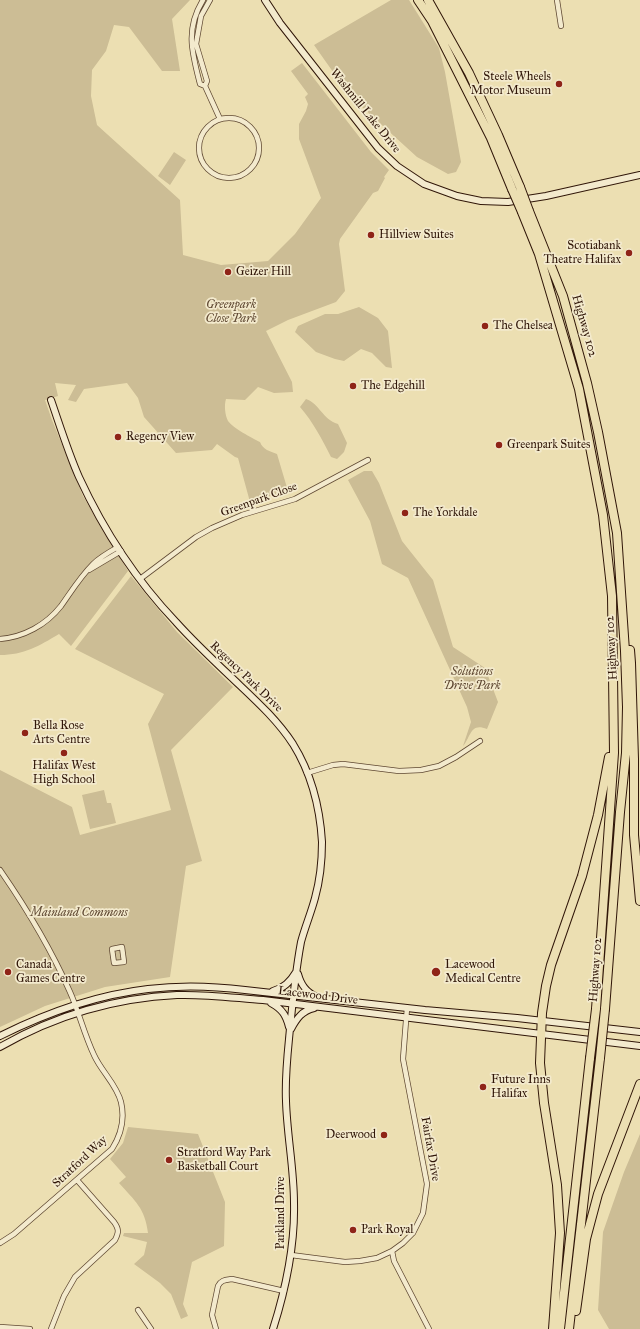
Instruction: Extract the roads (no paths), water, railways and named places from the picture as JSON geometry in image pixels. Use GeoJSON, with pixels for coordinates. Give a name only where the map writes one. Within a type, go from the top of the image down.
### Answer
{"type":"FeatureCollection","features":[{"type":"Feature","properties":{"kind":"highway","name":"Highway 102"},"geometry":{"type":"LineString","coordinates":[[418,0],[432,20],[516,188]]}},
{"type":"Feature","properties":{"kind":"highway","name":"Highway 102"},"geometry":{"type":"LineString","coordinates":[[428,0],[469,73],[498,135],[516,188],[563,296],[587,383],[617,533],[625,651],[626,753],[605,1009],[571,1329]]}},
{"type":"Feature","properties":{"kind":"highway","name":"Highway 102"},"geometry":{"type":"LineString","coordinates":[[526,212],[579,389],[603,515],[612,596],[614,753],[596,1009],[560,1329]]}},
{"type":"Feature","properties":{"kind":"highway"},"geometry":{"type":"LineString","coordinates":[[617,533],[631,663],[634,759],[634,835],[640,901]]}},
{"type":"Feature","properties":{"kind":"highway"},"geometry":{"type":"LineString","coordinates":[[553,1329],[560,1233],[557,1185],[544,1103],[540,1063],[542,1021],[546,986],[551,965],[582,876],[598,815],[609,760],[611,724],[612,596]]}},
{"type":"Feature","properties":{"kind":"highway"},"geometry":{"type":"LineString","coordinates":[[571,1329],[579,1296],[586,1239],[598,1194],[640,1084]]}},
{"type":"Feature","properties":{"kind":"street"},"geometry":{"type":"LineString","coordinates":[[203,0],[196,14],[191,39],[200,84],[205,86],[220,119]]}},
{"type":"Feature","properties":{"kind":"street"},"geometry":{"type":"LineString","coordinates":[[205,86],[207,81],[196,44],[201,16],[210,0]]}},
{"type":"Feature","properties":{"kind":"street","name":"Washmill Lake Drive"},"geometry":{"type":"LineString","coordinates":[[265,0],[280,23],[378,148],[397,166],[424,184],[457,196],[481,201],[508,202],[546,196],[640,175]]}},
{"type":"Feature","properties":{"kind":"street"},"geometry":{"type":"LineString","coordinates":[[557,0],[561,26]]}},
{"type":"Feature","properties":{"kind":"street"},"geometry":{"type":"LineString","coordinates":[[220,119],[237,119],[246,123],[253,130],[257,138],[259,148],[253,166],[246,172],[237,176],[227,178],[209,170],[199,153],[199,143],[203,133],[209,125],[220,119]]}},
{"type":"Feature","properties":{"kind":"street","name":"Regency Park Drive"},"geometry":{"type":"LineString","coordinates":[[51,400],[64,439],[79,476],[100,516],[140,579],[174,620],[202,650],[266,710],[293,745],[307,773],[319,812],[322,843],[320,878],[303,937],[293,1000]]}},
{"type":"Feature","properties":{"kind":"street","name":"Greenpark Close"},"geometry":{"type":"LineString","coordinates":[[140,579],[212,528],[242,515],[296,499],[368,460]]}},
{"type":"Feature","properties":{"kind":"street"},"geometry":{"type":"LineString","coordinates":[[0,639],[22,634],[40,625],[60,607],[76,583],[86,572],[120,549]]}},
{"type":"Feature","properties":{"kind":"street"},"geometry":{"type":"LineString","coordinates":[[307,773],[333,765],[343,764],[399,771],[421,770],[439,766],[480,741]]}},
{"type":"Feature","properties":{"kind":"street","name":"Stratford Way"},"geometry":{"type":"LineString","coordinates":[[0,870],[35,924],[63,977],[94,1056],[114,1088],[120,1101],[123,1116],[122,1127],[112,1149],[14,1234],[0,1243]]}},
{"type":"Feature","properties":{"kind":"street"},"geometry":{"type":"LineString","coordinates":[[269,992],[284,987],[289,983],[297,971]]}},
{"type":"Feature","properties":{"kind":"street"},"geometry":{"type":"LineString","coordinates":[[297,971],[301,984],[305,989],[311,994],[322,999]]}},
{"type":"Feature","properties":{"kind":"street","name":"Lacewood Drive"},"geometry":{"type":"LineString","coordinates":[[0,1036],[26,1023],[76,1009],[119,993],[147,988],[178,986],[218,987],[269,992],[319,1007],[640,1046]]}},
{"type":"Feature","properties":{"kind":"street","name":"Lacewood Drive"},"geometry":{"type":"LineString","coordinates":[[0,1047],[21,1035],[76,1009],[178,995],[263,1000],[322,999],[640,1032]]}},
{"type":"Feature","properties":{"kind":"street"},"geometry":{"type":"LineString","coordinates":[[263,1000],[277,1006],[282,1010],[287,1020],[290,1032]]}},
{"type":"Feature","properties":{"kind":"street","name":"Parkland Drive"},"geometry":{"type":"LineString","coordinates":[[273,1329],[284,1291],[292,1255],[294,1201],[286,1099],[286,1071],[293,1000]]}},
{"type":"Feature","properties":{"kind":"street"},"geometry":{"type":"LineString","coordinates":[[290,1032],[302,1013],[309,1009],[319,1007]]}},
{"type":"Feature","properties":{"kind":"street","name":"Fairfax Drive"},"geometry":{"type":"LineString","coordinates":[[292,1255],[345,1262],[377,1258],[392,1252],[403,1244],[413,1233],[423,1213],[427,1184],[403,1059],[407,1008]]}},
{"type":"Feature","properties":{"kind":"street"},"geometry":{"type":"LineString","coordinates":[[50,1329],[64,1296],[75,1277],[114,1240],[119,1233],[119,1228],[77,1180]]}},
{"type":"Feature","properties":{"kind":"street"},"geometry":{"type":"LineString","coordinates":[[392,1252],[394,1261],[429,1329]]}},
{"type":"Feature","properties":{"kind":"street"},"geometry":{"type":"LineString","coordinates":[[216,1329],[212,1315],[220,1282],[232,1279],[284,1291]]}},
{"type":"Feature","properties":{"kind":"street"},"geometry":{"type":"LineString","coordinates":[[138,1310],[151,1329]]}},
{"type":"Feature","properties":{"kind":"street"},"geometry":{"type":"LineString","coordinates":[[0,1327],[30,1329]]}},
{"type":"Feature","properties":{"kind":"place","name":"Steele Wheels Motor Museum"},"geometry":{"type":"Point","coordinates":[559,84]}},
{"type":"Feature","properties":{"kind":"place","name":"Hillview Suites"},"geometry":{"type":"Point","coordinates":[371,235]}},
{"type":"Feature","properties":{"kind":"place","name":"Scotiabank Theatre Halifax"},"geometry":{"type":"Point","coordinates":[629,253]}},
{"type":"Feature","properties":{"kind":"place","name":"Geizer Hill"},"geometry":{"type":"Point","coordinates":[228,272]}},
{"type":"Feature","properties":{"kind":"place","name":"The Chelsea"},"geometry":{"type":"Point","coordinates":[485,326]}},
{"type":"Feature","properties":{"kind":"place","name":"The Edgehill"},"geometry":{"type":"Point","coordinates":[353,386]}},
{"type":"Feature","properties":{"kind":"place","name":"Regency View"},"geometry":{"type":"Point","coordinates":[118,437]}},
{"type":"Feature","properties":{"kind":"place","name":"Greenpark Suites"},"geometry":{"type":"Point","coordinates":[499,445]}},
{"type":"Feature","properties":{"kind":"place","name":"The Yorkdale"},"geometry":{"type":"Point","coordinates":[405,513]}},
{"type":"Feature","properties":{"kind":"place","name":"Bella Rose Arts Centre"},"geometry":{"type":"Point","coordinates":[25,733]}},
{"type":"Feature","properties":{"kind":"place","name":"Halifax West High School"},"geometry":{"type":"Point","coordinates":[64,753]}},
{"type":"Feature","properties":{"kind":"place","name":"Canada Games Centre"},"geometry":{"type":"Point","coordinates":[8,972]}},
{"type":"Feature","properties":{"kind":"place","name":"Lacewood Medical Centre"},"geometry":{"type":"Point","coordinates":[436,972]}},
{"type":"Feature","properties":{"kind":"place","name":"Future Inns Halifax"},"geometry":{"type":"Point","coordinates":[483,1087]}},
{"type":"Feature","properties":{"kind":"place","name":"Deerwood"},"geometry":{"type":"Point","coordinates":[384,1135]}},
{"type":"Feature","properties":{"kind":"place","name":"Stratford Way Park Basketball Court"},"geometry":{"type":"Point","coordinates":[169,1160]}},
{"type":"Feature","properties":{"kind":"place","name":"Park Royal"},"geometry":{"type":"Point","coordinates":[353,1230]}},
{"type":"Feature","properties":{"kind":"park label","name":"Greenpark Close Park"},"geometry":{"type":"Point","coordinates":[231,312]}},
{"type":"Feature","properties":{"kind":"park label","name":"Solutions Drive Park"},"geometry":{"type":"Point","coordinates":[472,679]}},
{"type":"Feature","properties":{"kind":"park label","name":"Mainland Commons"},"geometry":{"type":"Point","coordinates":[79,913]}}]}
